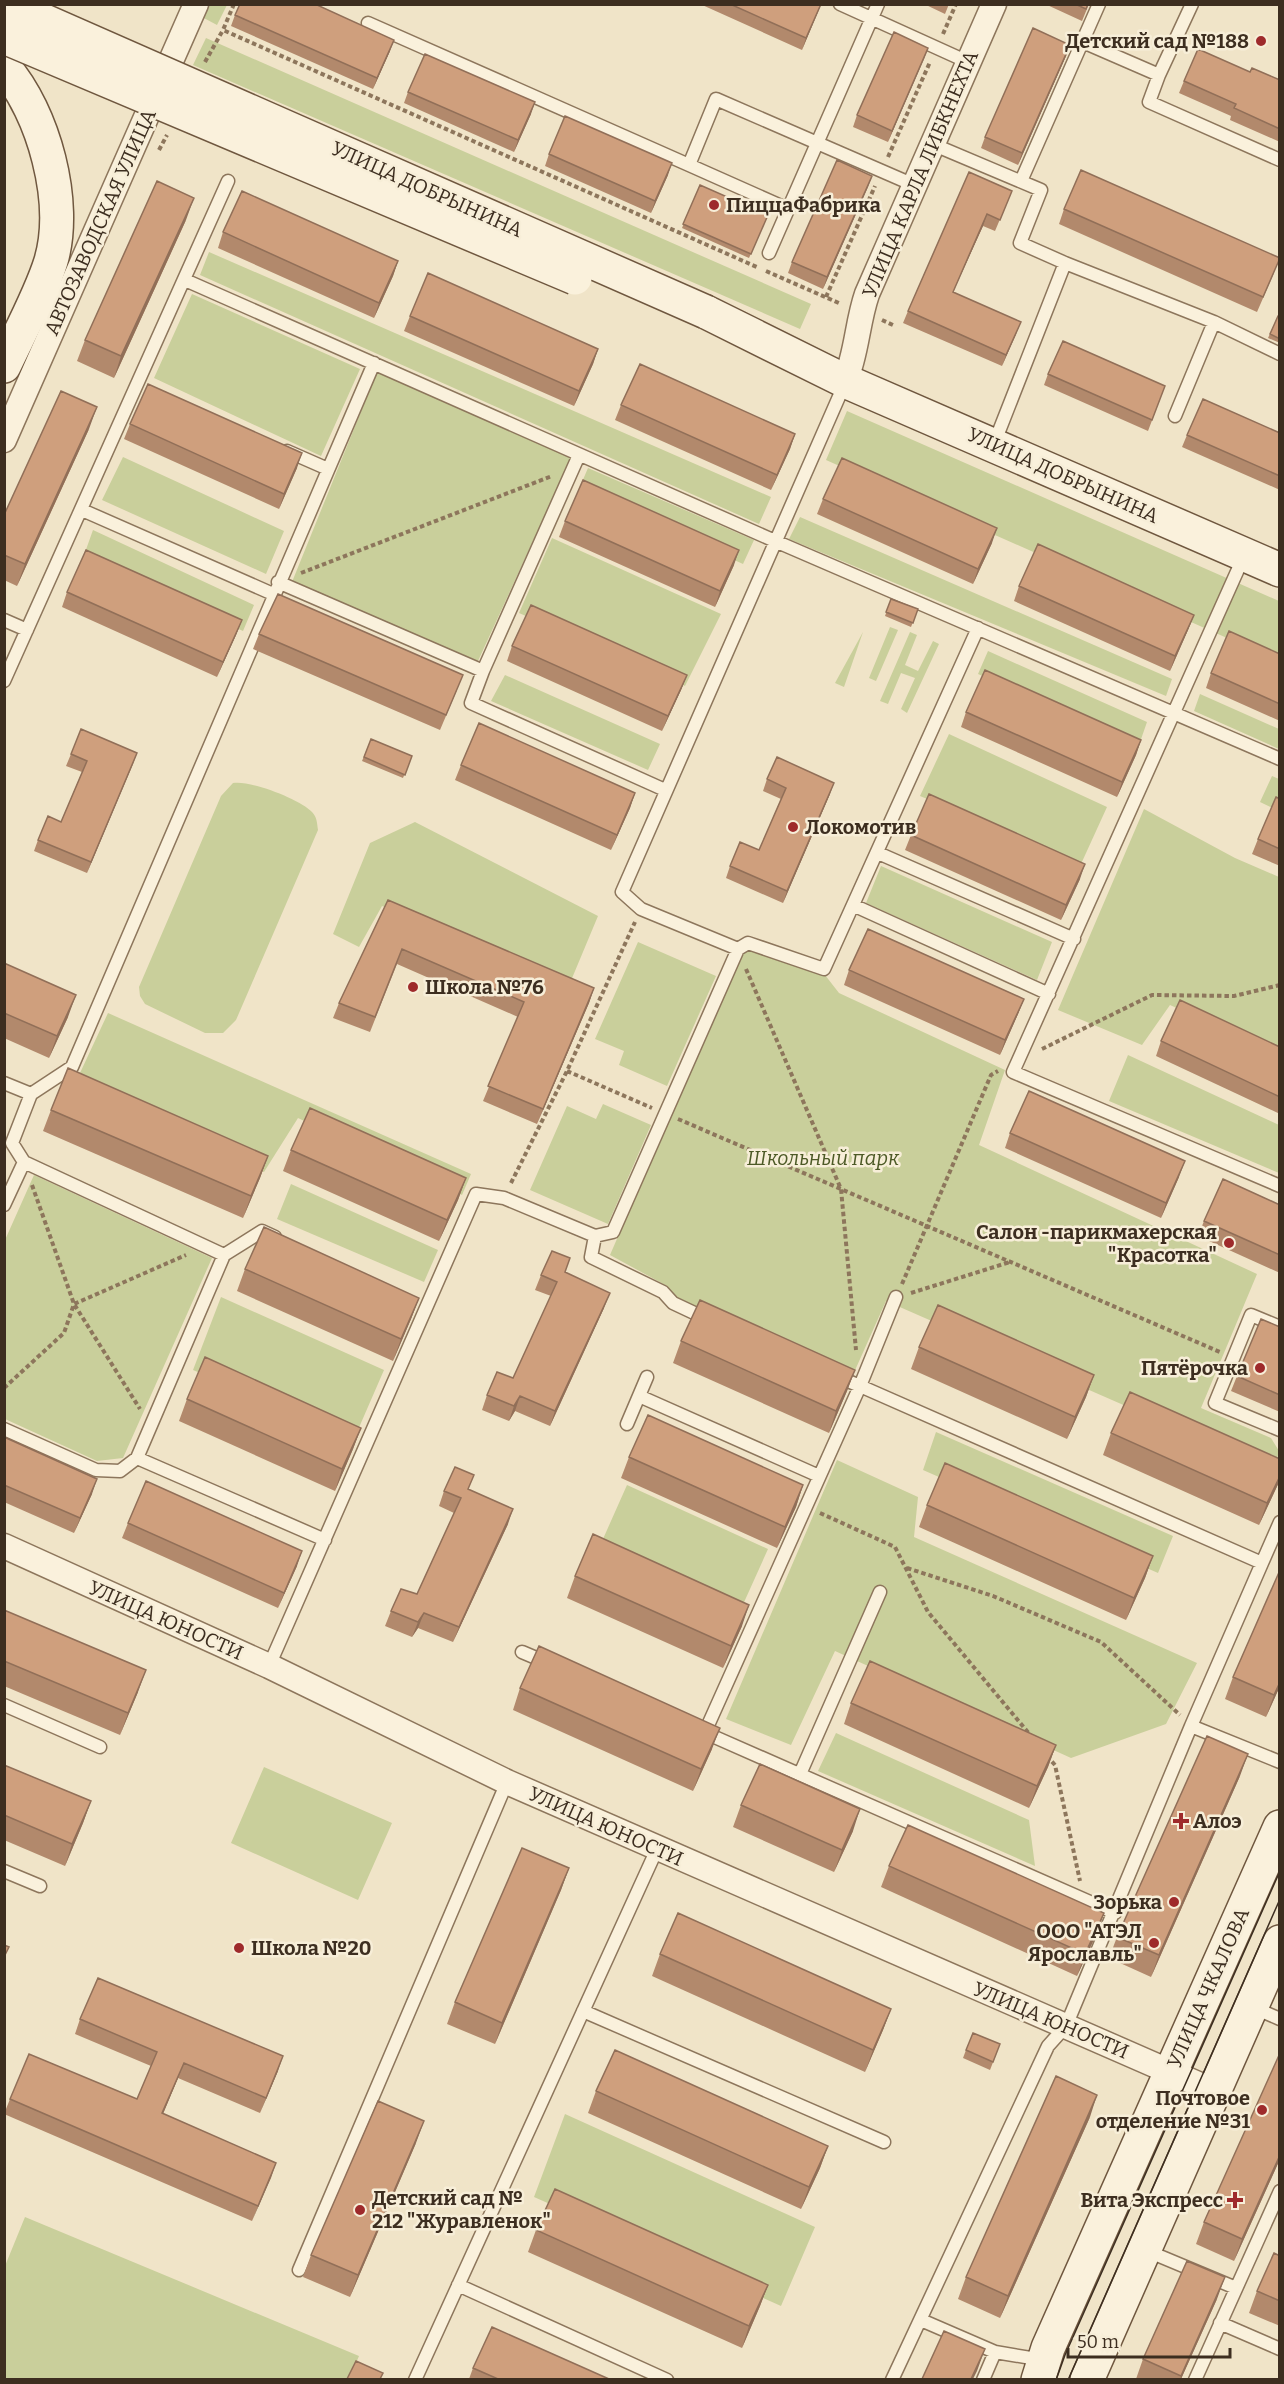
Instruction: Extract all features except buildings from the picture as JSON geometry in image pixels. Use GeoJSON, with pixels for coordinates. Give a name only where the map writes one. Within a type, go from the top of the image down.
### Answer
{"type":"FeatureCollection","features":[{"type":"Feature","properties":{"kind":"main road","name":"УЛИЦА ДОБРЫНИНА"},"geometry":{"type":"LineString","coordinates":[[6,4],[703,321]]}},
{"type":"Feature","properties":{"kind":"main road","name":"УЛИЦА ДОБРЫНИНА"},"geometry":{"type":"LineString","coordinates":[[4,37],[703,321],[994,444],[1280,570]]}},
{"type":"Feature","properties":{"kind":"main road"},"geometry":{"type":"LineString","coordinates":[[4,67],[29,106],[49,158],[57,212],[51,261],[4,366]]}},
{"type":"Feature","properties":{"kind":"main road","name":"УЛИЦА ЧКАЛОВА"},"geometry":{"type":"LineString","coordinates":[[1041,2370],[1280,1827]]}},
{"type":"Feature","properties":{"kind":"main road"},"geometry":{"type":"LineString","coordinates":[[1087,2379],[1214,2091],[1265,2013],[1280,1942]]}},
{"type":"Feature","properties":{"kind":"street","name":"АВТОЗАВОДСКАЯ УЛИЦА"},"geometry":{"type":"LineString","coordinates":[[4,440],[196,4]]}},
{"type":"Feature","properties":{"kind":"street","name":"УЛИЦА КАРЛА ЛИБКНЕХТА"},"geometry":{"type":"LineString","coordinates":[[845,381],[854,360],[861,312],[867,294],[994,4]]}},
{"type":"Feature","properties":{"kind":"street","name":"УЛИЦА ЮНОСТИ"},"geometry":{"type":"LineString","coordinates":[[4,1546],[269,1666],[507,1782],[1214,2091]]}},
{"type":"Feature","properties":{"kind":"lane"},"geometry":{"type":"LineString","coordinates":[[840,4],[968,62]]}},
{"type":"Feature","properties":{"kind":"lane"},"geometry":{"type":"LineString","coordinates":[[769,253],[878,4]]}},
{"type":"Feature","properties":{"kind":"lane"},"geometry":{"type":"LineString","coordinates":[[1021,181],[1099,4]]}},
{"type":"Feature","properties":{"kind":"lane"},"geometry":{"type":"LineString","coordinates":[[1192,4],[1149,102],[1280,160]]}},
{"type":"Feature","properties":{"kind":"lane"},"geometry":{"type":"LineString","coordinates":[[368,23],[788,209]]}},
{"type":"Feature","properties":{"kind":"lane"},"geometry":{"type":"LineString","coordinates":[[1083,42],[1159,75]]}},
{"type":"Feature","properties":{"kind":"lane"},"geometry":{"type":"LineString","coordinates":[[689,165],[716,99],[914,185]]}},
{"type":"Feature","properties":{"kind":"lane"},"geometry":{"type":"LineString","coordinates":[[932,144],[1041,190],[1020,243],[1214,322],[1280,354]]}},
{"type":"Feature","properties":{"kind":"lane"},"geometry":{"type":"LineString","coordinates":[[4,681],[82,510],[144,386],[185,280],[228,181]]}},
{"type":"Feature","properties":{"kind":"lane"},"geometry":{"type":"LineString","coordinates":[[994,444],[1065,263]]}},
{"type":"Feature","properties":{"kind":"lane"},"geometry":{"type":"LineString","coordinates":[[185,280],[775,541],[1280,759]]}},
{"type":"Feature","properties":{"kind":"lane"},"geometry":{"type":"LineString","coordinates":[[1174,416],[1214,322]]}},
{"type":"Feature","properties":{"kind":"lane"},"geometry":{"type":"LineString","coordinates":[[224,1255],[24,1162],[12,1143],[31,1094],[72,1067],[374,363]]}},
{"type":"Feature","properties":{"kind":"lane"},"geometry":{"type":"LineString","coordinates":[[738,949],[641,909],[622,892],[845,381]]}},
{"type":"Feature","properties":{"kind":"lane"},"geometry":{"type":"LineString","coordinates":[[275,445],[328,469]]}},
{"type":"Feature","properties":{"kind":"lane"},"geometry":{"type":"LineString","coordinates":[[579,455],[483,670],[471,703],[665,790]]}},
{"type":"Feature","properties":{"kind":"lane"},"geometry":{"type":"LineString","coordinates":[[82,510],[483,670]]}},
{"type":"Feature","properties":{"kind":"lane"},"geometry":{"type":"LineString","coordinates":[[1244,554],[1013,1072],[1280,1186]]}},
{"type":"Feature","properties":{"kind":"lane"},"geometry":{"type":"LineString","coordinates":[[4,620],[27,630]]}},
{"type":"Feature","properties":{"kind":"lane"},"geometry":{"type":"LineString","coordinates":[[269,1666],[325,1540],[422,1302],[476,1194],[504,1198],[595,1236],[613,1232],[738,949],[748,943],[824,969],[855,906],[978,628]]}},
{"type":"Feature","properties":{"kind":"lane"},"geometry":{"type":"LineString","coordinates":[[878,853],[1074,939]]}},
{"type":"Feature","properties":{"kind":"lane"},"geometry":{"type":"LineString","coordinates":[[855,906],[1049,994]]}},
{"type":"Feature","properties":{"kind":"lane"},"geometry":{"type":"LineString","coordinates":[[4,1083],[31,1094]]}},
{"type":"Feature","properties":{"kind":"lane"},"geometry":{"type":"LineString","coordinates":[[4,1205],[24,1162]]}},
{"type":"Feature","properties":{"kind":"lane"},"geometry":{"type":"LineString","coordinates":[[4,1429],[96,1470],[120,1470],[137,1458],[224,1255],[262,1231],[283,1240]]}},
{"type":"Feature","properties":{"kind":"lane"},"geometry":{"type":"LineString","coordinates":[[595,1236],[591,1257],[663,1292],[673,1303],[714,1322]]}},
{"type":"Feature","properties":{"kind":"lane"},"geometry":{"type":"LineString","coordinates":[[896,1297],[860,1386],[806,1507],[699,1730],[1115,1913]]}},
{"type":"Feature","properties":{"kind":"lane"},"geometry":{"type":"LineString","coordinates":[[1280,1327],[1251,1315],[1215,1403],[1280,1430]]}},
{"type":"Feature","properties":{"kind":"lane"},"geometry":{"type":"LineString","coordinates":[[829,1373],[1262,1563]]}},
{"type":"Feature","properties":{"kind":"lane"},"geometry":{"type":"LineString","coordinates":[[627,1424],[647,1377]]}},
{"type":"Feature","properties":{"kind":"lane"},"geometry":{"type":"LineString","coordinates":[[639,1396],[819,1476]]}},
{"type":"Feature","properties":{"kind":"lane"},"geometry":{"type":"LineString","coordinates":[[137,1458],[325,1540]]}},
{"type":"Feature","properties":{"kind":"lane"},"geometry":{"type":"LineString","coordinates":[[892,2379],[1048,2046],[1065,2026],[1115,1913],[1191,1726],[1280,1522]]}},
{"type":"Feature","properties":{"kind":"lane"},"geometry":{"type":"LineString","coordinates":[[800,1774],[880,1592]]}},
{"type":"Feature","properties":{"kind":"lane"},"geometry":{"type":"LineString","coordinates":[[522,1652],[565,1671]]}},
{"type":"Feature","properties":{"kind":"lane"},"geometry":{"type":"LineString","coordinates":[[4,1705],[100,1747]]}},
{"type":"Feature","properties":{"kind":"lane"},"geometry":{"type":"LineString","coordinates":[[1191,1726],[1280,1762]]}},
{"type":"Feature","properties":{"kind":"lane"},"geometry":{"type":"LineString","coordinates":[[299,2270],[507,1782]]}},
{"type":"Feature","properties":{"kind":"lane"},"geometry":{"type":"LineString","coordinates":[[415,2379],[657,1849]]}},
{"type":"Feature","properties":{"kind":"lane"},"geometry":{"type":"LineString","coordinates":[[4,1870],[40,1886]]}},
{"type":"Feature","properties":{"kind":"lane"},"geometry":{"type":"LineString","coordinates":[[583,2011],[885,2142]]}},
{"type":"Feature","properties":{"kind":"lane"},"geometry":{"type":"LineString","coordinates":[[1195,2379],[1280,2191]]}},
{"type":"Feature","properties":{"kind":"lane"},"geometry":{"type":"LineString","coordinates":[[1143,2249],[1236,2288]]}},
{"type":"Feature","properties":{"kind":"lane"},"geometry":{"type":"LineString","coordinates":[[458,2285],[667,2379]]}},
{"type":"Feature","properties":{"kind":"lane"},"geometry":{"type":"LineString","coordinates":[[921,2320],[1041,2370]]}},
{"type":"Feature","properties":{"kind":"lane"},"geometry":{"type":"LineString","coordinates":[[1220,2323],[1280,2349]]}},
{"type":"Feature","properties":{"kind":"lane"},"geometry":{"type":"LineString","coordinates":[[983,2379],[995,2352]]}},
{"type":"Feature","properties":{"kind":"path"},"geometry":{"type":"LineString","coordinates":[[234,4],[223,30],[826,297],[956,4]]}},
{"type":"Feature","properties":{"kind":"path"},"geometry":{"type":"LineString","coordinates":[[276,588],[573,468]]}},
{"type":"Feature","properties":{"kind":"path"},"geometry":{"type":"LineString","coordinates":[[504,1198],[567,1071],[641,909]]}},
{"type":"Feature","properties":{"kind":"path"},"geometry":{"type":"LineString","coordinates":[[738,949],[841,1189],[860,1386]]}},
{"type":"Feature","properties":{"kind":"path"},"geometry":{"type":"LineString","coordinates":[[896,1297],[991,1075],[1152,995],[1234,996],[1280,985]]}},
{"type":"Feature","properties":{"kind":"path"},"geometry":{"type":"LineString","coordinates":[[567,1071],[1234,1358]]}},
{"type":"Feature","properties":{"kind":"path"},"geometry":{"type":"LineString","coordinates":[[24,1162],[74,1304],[140,1409],[137,1458]]}},
{"type":"Feature","properties":{"kind":"path"},"geometry":{"type":"LineString","coordinates":[[4,1388],[64,1333],[74,1304],[205,1246]]}},
{"type":"Feature","properties":{"kind":"path"},"geometry":{"type":"LineString","coordinates":[[896,1297],[1011,1262]]}},
{"type":"Feature","properties":{"kind":"path"},"geometry":{"type":"LineString","coordinates":[[806,1507],[895,1547],[928,1612],[1032,1738]]}},
{"type":"Feature","properties":{"kind":"path"},"geometry":{"type":"LineString","coordinates":[[906,1568],[993,1596],[1101,1642],[1191,1726]]}},
{"type":"Feature","properties":{"kind":"path"},"geometry":{"type":"LineString","coordinates":[[1040,1747],[1055,1765],[1084,1900]]}},
{"type":"Feature","properties":{"kind":"green space"},"geometry":{"type":"Polygon","coordinates":[[[205,5],[227,5],[217,25],[200,16],[205,5]]]}},
{"type":"Feature","properties":{"kind":"green space"},"geometry":{"type":"Polygon","coordinates":[[[206,38],[811,304],[800,329],[193,65],[206,38]]]}},
{"type":"Feature","properties":{"kind":"green space"},"geometry":{"type":"Polygon","coordinates":[[[209,252],[771,497],[759,524],[200,275],[209,252]]]}},
{"type":"Feature","properties":{"kind":"green space"},"geometry":{"type":"Polygon","coordinates":[[[192,294],[360,369],[321,456],[154,378],[192,294]]]}},
{"type":"Feature","properties":{"kind":"green space"},"geometry":{"type":"Polygon","coordinates":[[[377,372],[571,458],[478,661],[292,582],[377,372]]]}},
{"type":"Feature","properties":{"kind":"green space"},"geometry":{"type":"Polygon","coordinates":[[[847,411],[1279,601],[1279,661],[826,460],[847,411]]]}},
{"type":"Feature","properties":{"kind":"green space"},"geometry":{"type":"Polygon","coordinates":[[[123,457],[284,531],[266,574],[102,500],[123,457]]]}},
{"type":"Feature","properties":{"kind":"green space"},"geometry":{"type":"Polygon","coordinates":[[[588,468],[754,540],[743,564],[579,489],[588,468]]]}},
{"type":"Feature","properties":{"kind":"green space"},"geometry":{"type":"Polygon","coordinates":[[[800,517],[1172,679],[1166,696],[789,539],[800,517]]]}},
{"type":"Feature","properties":{"kind":"green space"},"geometry":{"type":"Polygon","coordinates":[[[93,530],[254,605],[243,631],[83,558],[93,530]]]}},
{"type":"Feature","properties":{"kind":"green space"},"geometry":{"type":"Polygon","coordinates":[[[552,538],[721,614],[685,686],[519,613],[552,538]]]}},
{"type":"Feature","properties":{"kind":"green space"},"geometry":{"type":"Polygon","coordinates":[[[890,627],[898,630],[876,681],[869,678],[890,627]]]}},
{"type":"Feature","properties":{"kind":"green space"},"geometry":{"type":"Polygon","coordinates":[[[863,632],[844,687],[835,683],[863,632]]]}},
{"type":"Feature","properties":{"kind":"green space"},"geometry":{"type":"Polygon","coordinates":[[[910,632],[917,635],[905,665],[918,671],[933,641],[939,644],[907,713],[901,709],[915,678],[901,673],[888,704],[880,701],[910,632]]]}},
{"type":"Feature","properties":{"kind":"green space"},"geometry":{"type":"Polygon","coordinates":[[[988,651],[1147,722],[1139,745],[978,674],[988,651]]]}},
{"type":"Feature","properties":{"kind":"green space"},"geometry":{"type":"Polygon","coordinates":[[[505,675],[660,744],[648,770],[491,701],[505,675]]]}},
{"type":"Feature","properties":{"kind":"green space"},"geometry":{"type":"Polygon","coordinates":[[[1200,694],[1279,729],[1279,749],[1194,711],[1200,694]]]}},
{"type":"Feature","properties":{"kind":"green space"},"geometry":{"type":"Polygon","coordinates":[[[949,734],[1107,807],[1081,864],[920,796],[949,734]]]}},
{"type":"Feature","properties":{"kind":"green space"},"geometry":{"type":"Polygon","coordinates":[[[1272,776],[1279,779],[1279,811],[1260,802],[1272,776]]]}},
{"type":"Feature","properties":{"kind":"green space"},"geometry":{"type":"Polygon","coordinates":[[[233,783],[262,787],[297,802],[314,814],[318,830],[236,1020],[223,1033],[205,1033],[145,1004],[140,996],[139,987],[221,796],[233,783]]]}},
{"type":"Feature","properties":{"kind":"green space"},"geometry":{"type":"Polygon","coordinates":[[[1144,809],[1235,858],[1279,877],[1279,1054],[1170,1005],[1142,1045],[1058,1010],[1144,809]]]}},
{"type":"Feature","properties":{"kind":"green space"},"geometry":{"type":"Polygon","coordinates":[[[415,822],[598,916],[570,983],[382,906],[359,947],[333,934],[370,843],[415,822]]]}},
{"type":"Feature","properties":{"kind":"green space"},"geometry":{"type":"Polygon","coordinates":[[[881,866],[1052,942],[1037,980],[866,903],[881,866]]]}},
{"type":"Feature","properties":{"kind":"green space"},"geometry":{"type":"Polygon","coordinates":[[[638,942],[716,976],[667,1086],[619,1065],[624,1051],[595,1039],[638,942]]]}},
{"type":"Feature","properties":{"kind":"green space","name":"Школьный парк"},"geometry":{"type":"Polygon","coordinates":[[[748,947],[825,975],[839,993],[1005,1070],[979,1145],[1257,1274],[1201,1408],[1271,1438],[1279,1451],[1274,1471],[886,1301],[852,1377],[677,1298],[667,1286],[610,1255],[738,959],[748,947]]]}},
{"type":"Feature","properties":{"kind":"green space"},"geometry":{"type":"Polygon","coordinates":[[[108,1013],[471,1174],[462,1195],[298,1118],[264,1172],[73,1088],[108,1013]]]}},
{"type":"Feature","properties":{"kind":"green space"},"geometry":{"type":"Polygon","coordinates":[[[1128,1055],[1279,1125],[1279,1173],[1109,1101],[1128,1055]]]}},
{"type":"Feature","properties":{"kind":"green space"},"geometry":{"type":"Polygon","coordinates":[[[603,1104],[651,1125],[608,1224],[530,1190],[567,1106],[596,1119],[603,1104]]]}},
{"type":"Feature","properties":{"kind":"green space"},"geometry":{"type":"Polygon","coordinates":[[[34,1175],[212,1258],[123,1458],[97,1461],[5,1419],[5,1240],[34,1175]]]}},
{"type":"Feature","properties":{"kind":"green space"},"geometry":{"type":"Polygon","coordinates":[[[291,1184],[438,1250],[424,1282],[277,1219],[291,1184]]]}},
{"type":"Feature","properties":{"kind":"green space"},"geometry":{"type":"Polygon","coordinates":[[[221,1297],[384,1370],[354,1439],[193,1370],[221,1297]]]}},
{"type":"Feature","properties":{"kind":"green space"},"geometry":{"type":"Polygon","coordinates":[[[936,1432],[1173,1536],[1158,1573],[923,1470],[936,1432]]]}},
{"type":"Feature","properties":{"kind":"green space"},"geometry":{"type":"Polygon","coordinates":[[[837,1460],[918,1497],[914,1537],[1197,1663],[1166,1724],[1071,1758],[835,1651],[791,1745],[726,1719],[837,1460]]]}},
{"type":"Feature","properties":{"kind":"green space"},"geometry":{"type":"Polygon","coordinates":[[[627,1485],[768,1549],[736,1620],[595,1557],[627,1485]]]}},
{"type":"Feature","properties":{"kind":"green space"},"geometry":{"type":"Polygon","coordinates":[[[836,1733],[1029,1820],[1035,1866],[818,1771],[836,1733]]]}},
{"type":"Feature","properties":{"kind":"green space"},"geometry":{"type":"Polygon","coordinates":[[[264,1767],[392,1823],[358,1900],[231,1843],[264,1767]]]}},
{"type":"Feature","properties":{"kind":"green space"},"geometry":{"type":"Polygon","coordinates":[[[565,2114],[815,2227],[781,2306],[534,2197],[565,2114]]]}},
{"type":"Feature","properties":{"kind":"green space"},"geometry":{"type":"Polygon","coordinates":[[[25,2217],[359,2356],[349,2379],[5,2380],[5,2266],[25,2217]]]}},
{"type":"Feature","properties":{"kind":"tram line"},"geometry":{"type":"LineString","coordinates":[[1056,2380],[1065,2355],[1280,1871]]}},
{"type":"Feature","properties":{"kind":"tram line"},"geometry":{"type":"LineString","coordinates":[[1068,2380],[1280,1899]]}},
{"type":"Feature","properties":{"kind":"place","name":"Детский сад №188"},"geometry":{"type":"Point","coordinates":[1261,41]}},
{"type":"Feature","properties":{"kind":"place","name":"ПиццаФабрика"},"geometry":{"type":"Point","coordinates":[714,205]}},
{"type":"Feature","properties":{"kind":"place","name":"Локомотив"},"geometry":{"type":"Point","coordinates":[793,827]}},
{"type":"Feature","properties":{"kind":"place","name":"Школа №76"},"geometry":{"type":"Point","coordinates":[413,987]}},
{"type":"Feature","properties":{"kind":"place","name":"Салон -парикмахерская \"Красотка\""},"geometry":{"type":"Point","coordinates":[1229,1243]}},
{"type":"Feature","properties":{"kind":"place","name":"Пятёрочка"},"geometry":{"type":"Point","coordinates":[1260,1368]}},
{"type":"Feature","properties":{"kind":"place","name":"Алоэ"},"geometry":{"type":"Point","coordinates":[1181,1821]}},
{"type":"Feature","properties":{"kind":"place","name":"Зорька"},"geometry":{"type":"Point","coordinates":[1174,1902]}},
{"type":"Feature","properties":{"kind":"place","name":"ООО \"АТЭЛ Ярославль\""},"geometry":{"type":"Point","coordinates":[1154,1943]}},
{"type":"Feature","properties":{"kind":"place","name":"Школа №20"},"geometry":{"type":"Point","coordinates":[239,1948]}},
{"type":"Feature","properties":{"kind":"place","name":"Почтовое отделение №31"},"geometry":{"type":"Point","coordinates":[1262,2110]}},
{"type":"Feature","properties":{"kind":"place","name":"Вита Экспресс"},"geometry":{"type":"Point","coordinates":[1235,2200]}},
{"type":"Feature","properties":{"kind":"place","name":"Детский сад № 212 \"Журавленок\""},"geometry":{"type":"Point","coordinates":[360,2210]}}]}
